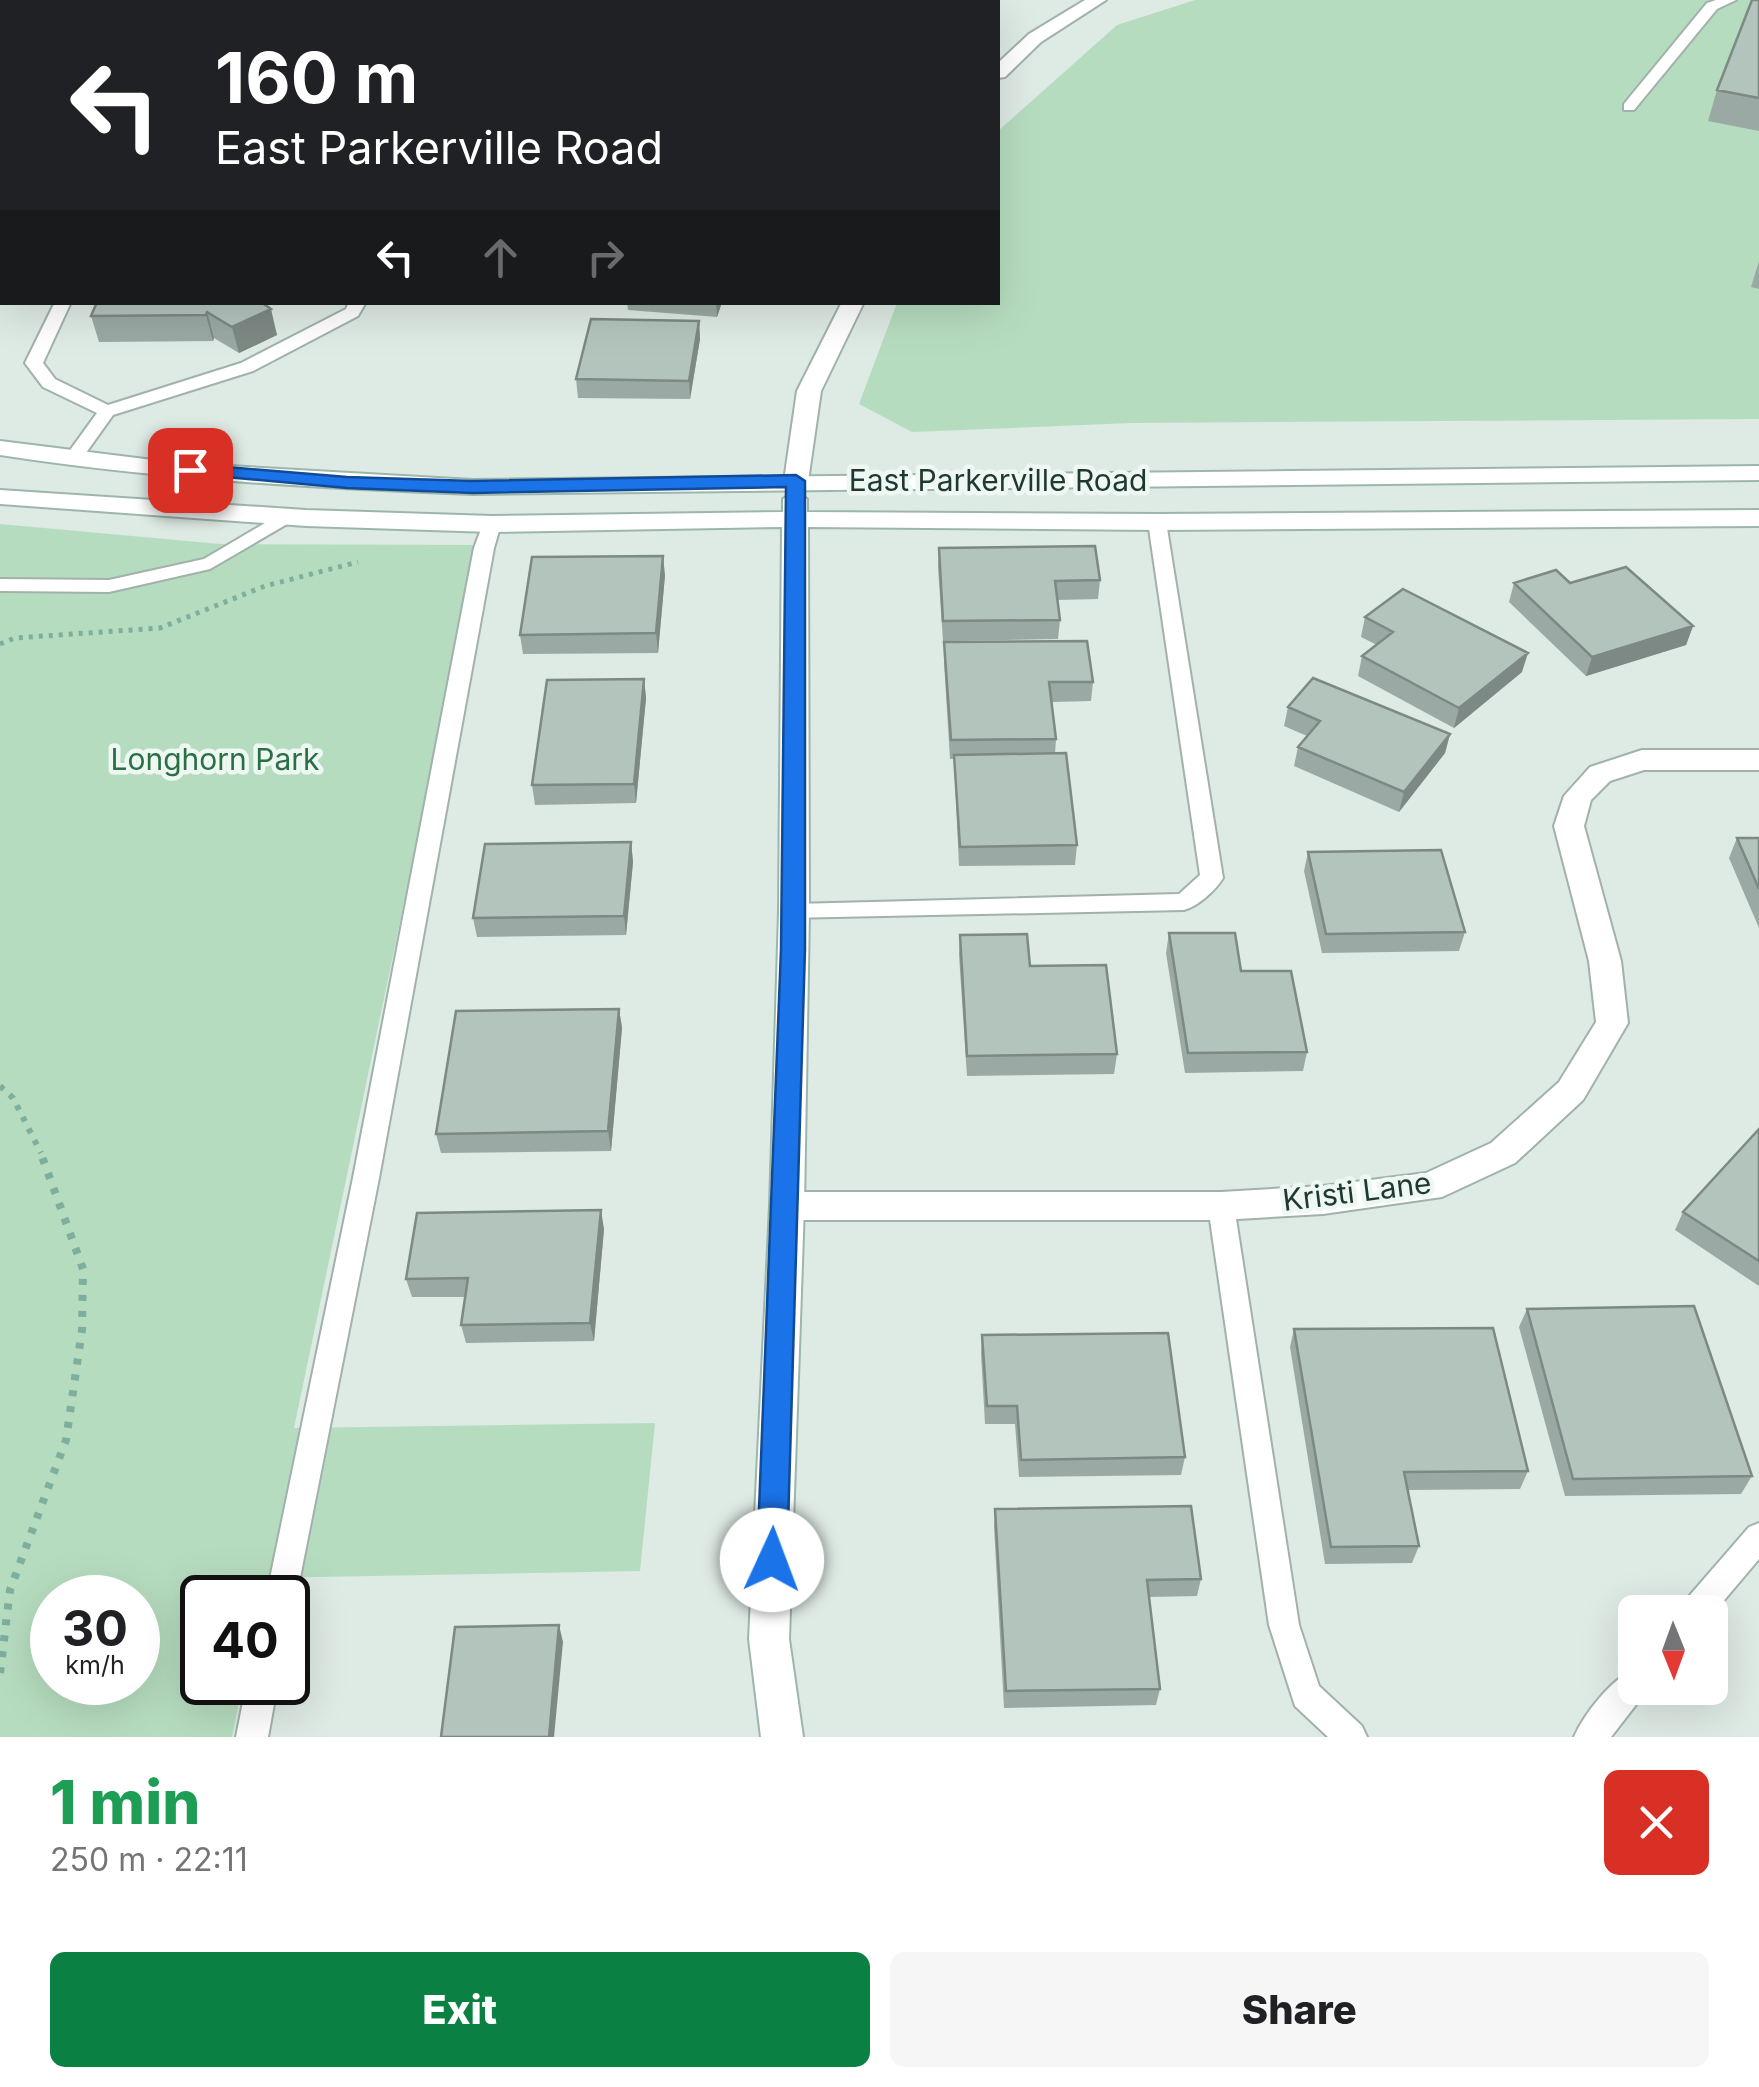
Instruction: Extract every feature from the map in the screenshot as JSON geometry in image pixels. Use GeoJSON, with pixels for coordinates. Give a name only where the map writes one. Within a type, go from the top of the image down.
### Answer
{"type":"FeatureCollection","features":[{"type":"Feature","properties":{"kind":"main road"},"geometry":{"type":"LineString","coordinates":[[1000,71],[1035,38],[1097,0]]}},
{"type":"Feature","properties":{"kind":"main road"},"geometry":{"type":"LineString","coordinates":[[782,1737],[769,1638],[787,1206],[794,912],[794,519],[810,391],[852,305]]}},
{"type":"Feature","properties":{"kind":"main road","name":"East Parkerville Road"},"geometry":{"type":"LineString","coordinates":[[0,448],[72,460],[347,482],[473,487],[1759,473]]}},
{"type":"Feature","properties":{"kind":"main road","name":"East Parkerville Road"},"geometry":{"type":"LineString","coordinates":[[0,498],[492,524],[794,519],[1157,522],[1759,518]]}},
{"type":"Feature","properties":{"kind":"main road","name":"Kristi Lane"},"geometry":{"type":"LineString","coordinates":[[787,1206],[1220,1206],[1430,1188],[1504,1153],[1571,1091],[1612,1023],[1605,961],[1570,826],[1578,796],[1600,774],[1642,760],[1759,760]]}},
{"type":"Feature","properties":{"kind":"lane"},"geometry":{"type":"LineString","coordinates":[[1629,106],[1712,6],[1729,0]]}},
{"type":"Feature","properties":{"kind":"lane"},"geometry":{"type":"LineString","coordinates":[[61,305],[34,363],[49,384],[107,410]]}},
{"type":"Feature","properties":{"kind":"lane"},"geometry":{"type":"LineString","coordinates":[[72,460],[107,410],[247,367],[352,312],[356,305]]}},
{"type":"Feature","properties":{"kind":"lane"},"geometry":{"type":"LineString","coordinates":[[0,585],[109,586],[210,563],[288,516]]}},
{"type":"Feature","properties":{"kind":"lane"},"geometry":{"type":"LineString","coordinates":[[794,912],[1169,904],[1184,902],[1212,878],[1157,522]]}},
{"type":"Feature","properties":{"kind":"lane"},"geometry":{"type":"LineString","coordinates":[[286,1575],[366,1178],[484,548],[492,524]]}},
{"type":"Feature","properties":{"kind":"lane"},"geometry":{"type":"LineString","coordinates":[[1220,1206],[1284,1625],[1306,1695],[1351,1737]]}},
{"type":"Feature","properties":{"kind":"lane"},"geometry":{"type":"LineString","coordinates":[[1710,1595],[1759,1537]]}},
{"type":"Feature","properties":{"kind":"lane"},"geometry":{"type":"LineString","coordinates":[[1590,1737],[1618,1704]]}},
{"type":"Feature","properties":{"kind":"lane"},"geometry":{"type":"LineString","coordinates":[[252,1737],[258,1705]]}},
{"type":"Feature","properties":{"kind":"path"},"geometry":{"type":"LineString","coordinates":[[0,640],[160,628],[265,586],[360,562]]}},
{"type":"Feature","properties":{"kind":"path"},"geometry":{"type":"LineString","coordinates":[[0,1086],[13,1098],[48,1166],[83,1269],[82,1330],[66,1440],[10,1590],[0,1673]]}},
{"type":"Feature","properties":{"kind":"green space"},"geometry":{"type":"Polygon","coordinates":[[[1195,0],[1759,0],[1759,419],[1131,423],[912,432],[859,404],[896,305],[1000,305],[1000,129],[1117,25],[1195,0]]]}},
{"type":"Feature","properties":{"kind":"green space","name":"Longhorn Park"},"geometry":{"type":"Polygon","coordinates":[[[0,524],[220,544],[479,545],[294,1428],[655,1423],[640,1571],[310,1577],[180,1575],[180,1705],[239,1705],[232,1737],[0,1737],[0,524]]]}},
{"type":"Feature","properties":{"kind":"building"},"geometry":{"type":"Polygon","coordinates":[[[1752,0],[1759,0],[1759,98],[1717,90],[1752,0]]]}},
{"type":"Feature","properties":{"kind":"building"},"geometry":{"type":"Polygon","coordinates":[[[96,305],[265,305],[271,309],[232,327],[207,312],[91,316],[96,305]]]}},
{"type":"Feature","properties":{"kind":"building"},"geometry":{"type":"Polygon","coordinates":[[[591,319],[699,321],[689,381],[576,379],[591,319]]]}},
{"type":"Feature","properties":{"kind":"building"},"geometry":{"type":"Polygon","coordinates":[[[1095,546],[1100,580],[1055,581],[1060,620],[943,621],[939,548],[1095,546]]]}},
{"type":"Feature","properties":{"kind":"building"},"geometry":{"type":"Polygon","coordinates":[[[663,556],[656,633],[520,635],[532,557],[663,556]]]}},
{"type":"Feature","properties":{"kind":"building"},"geometry":{"type":"Polygon","coordinates":[[[1626,567],[1693,626],[1592,657],[1514,583],[1556,570],[1570,583],[1626,567]]]}},
{"type":"Feature","properties":{"kind":"building"},"geometry":{"type":"Polygon","coordinates":[[[1403,589],[1528,653],[1459,708],[1362,656],[1393,632],[1365,617],[1403,589]]]}},
{"type":"Feature","properties":{"kind":"building"},"geometry":{"type":"Polygon","coordinates":[[[1087,641],[1093,682],[1049,682],[1056,739],[951,740],[944,642],[1087,641]]]}},
{"type":"Feature","properties":{"kind":"building"},"geometry":{"type":"Polygon","coordinates":[[[1313,678],[1450,734],[1404,792],[1298,747],[1320,721],[1288,707],[1313,678]]]}},
{"type":"Feature","properties":{"kind":"building"},"geometry":{"type":"Polygon","coordinates":[[[644,679],[634,784],[532,785],[547,680],[644,679]]]}},
{"type":"Feature","properties":{"kind":"building"},"geometry":{"type":"Polygon","coordinates":[[[1066,753],[1077,845],[960,847],[954,755],[1066,753]]]}},
{"type":"Feature","properties":{"kind":"building"},"geometry":{"type":"Polygon","coordinates":[[[1737,838],[1759,838],[1759,889],[1737,838]]]}},
{"type":"Feature","properties":{"kind":"building"},"geometry":{"type":"Polygon","coordinates":[[[631,842],[624,916],[473,918],[485,844],[631,842]]]}},
{"type":"Feature","properties":{"kind":"building"},"geometry":{"type":"Polygon","coordinates":[[[1441,850],[1465,932],[1326,934],[1308,852],[1441,850]]]}},
{"type":"Feature","properties":{"kind":"building"},"geometry":{"type":"Polygon","coordinates":[[[1169,933],[1235,933],[1241,971],[1291,971],[1307,1052],[1188,1053],[1169,933]]]}},
{"type":"Feature","properties":{"kind":"building"},"geometry":{"type":"Polygon","coordinates":[[[1027,934],[1030,966],[1106,965],[1117,1054],[967,1056],[960,935],[1027,934]]]}},
{"type":"Feature","properties":{"kind":"building"},"geometry":{"type":"Polygon","coordinates":[[[619,1009],[608,1131],[436,1134],[456,1011],[619,1009]]]}},
{"type":"Feature","properties":{"kind":"building"},"geometry":{"type":"Polygon","coordinates":[[[1759,1129],[1759,1261],[1683,1212],[1759,1129]]]}},
{"type":"Feature","properties":{"kind":"building"},"geometry":{"type":"Polygon","coordinates":[[[601,1210],[590,1323],[461,1325],[468,1278],[406,1279],[417,1213],[601,1210]]]}},
{"type":"Feature","properties":{"kind":"building"},"geometry":{"type":"Polygon","coordinates":[[[1694,1306],[1752,1476],[1573,1479],[1527,1309],[1694,1306]]]}},
{"type":"Feature","properties":{"kind":"building"},"geometry":{"type":"Polygon","coordinates":[[[1493,1328],[1528,1471],[1404,1472],[1419,1546],[1331,1547],[1294,1329],[1493,1328]]]}},
{"type":"Feature","properties":{"kind":"building"},"geometry":{"type":"Polygon","coordinates":[[[1168,1333],[1185,1457],[1021,1460],[1017,1406],[987,1406],[982,1335],[1168,1333]]]}},
{"type":"Feature","properties":{"kind":"building"},"geometry":{"type":"Polygon","coordinates":[[[1191,1506],[1201,1579],[1147,1580],[1160,1689],[1006,1691],[995,1509],[1191,1506]]]}},
{"type":"Feature","properties":{"kind":"building"},"geometry":{"type":"Polygon","coordinates":[[[559,1625],[549,1737],[441,1737],[455,1627],[559,1625]]]}},
{"type":"Feature","properties":{"kind":"route"},"geometry":{"type":"LineString","coordinates":[[190,470],[473,487],[796,481],[793,949],[772,1560]]}}]}
